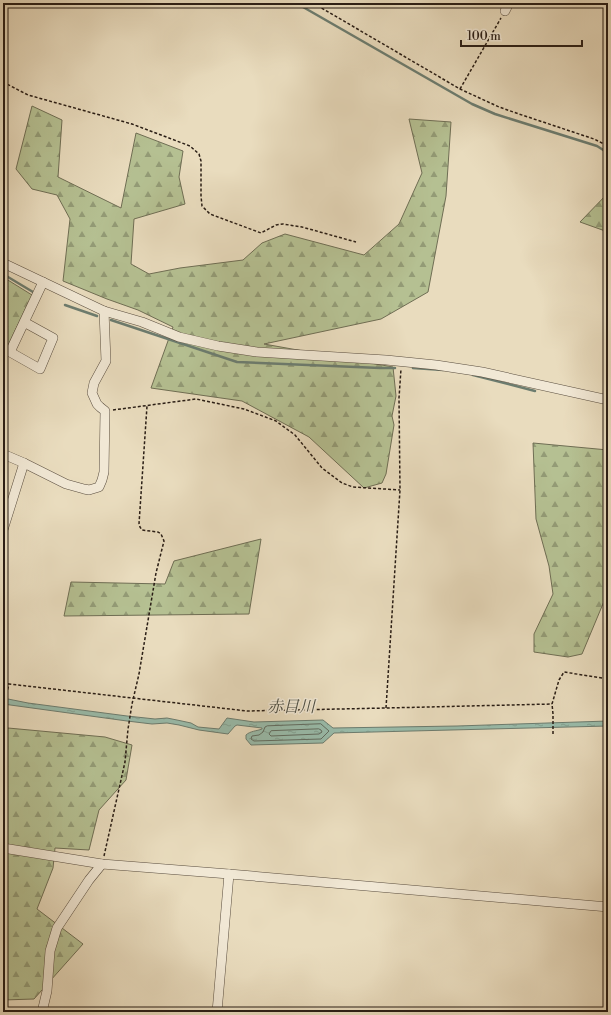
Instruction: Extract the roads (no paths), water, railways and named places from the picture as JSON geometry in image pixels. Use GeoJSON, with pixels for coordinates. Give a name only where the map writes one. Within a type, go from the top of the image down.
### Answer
{"type":"FeatureCollection","features":[{"type":"Feature","properties":{"kind":"street"},"geometry":{"type":"LineString","coordinates":[[3,263],[104,311],[142,322],[179,337],[218,346],[257,352],[436,365],[482,372],[608,400]]}},
{"type":"Feature","properties":{"kind":"street"},"geometry":{"type":"LineString","coordinates":[[24,322],[53,338],[40,369],[10,352],[24,322],[43,282]]}},
{"type":"Feature","properties":{"kind":"street"},"geometry":{"type":"LineString","coordinates":[[3,454],[66,484],[89,490],[99,487],[104,472],[105,410],[96,404],[92,393],[94,383],[106,361],[104,311]]}},
{"type":"Feature","properties":{"kind":"street"},"geometry":{"type":"LineString","coordinates":[[3,530],[24,463]]}},
{"type":"Feature","properties":{"kind":"street"},"geometry":{"type":"LineString","coordinates":[[3,848],[102,864],[608,908]]}},
{"type":"Feature","properties":{"kind":"street"},"geometry":{"type":"LineString","coordinates":[[42,1012],[47,991],[50,951],[57,928],[102,864]]}},
{"type":"Feature","properties":{"kind":"street"},"geometry":{"type":"LineString","coordinates":[[217,1012],[229,874]]}},
{"type":"Feature","properties":{"kind":"water","name":"赤目川"},"geometry":{"type":"Polygon","coordinates":[[[3,698],[28,703],[127,716],[155,719],[167,718],[191,723],[198,727],[219,729],[227,718],[254,722],[323,720],[333,728],[608,721],[608,726],[334,733],[323,743],[251,745],[246,739],[246,735],[262,728],[237,725],[228,734],[199,730],[167,723],[152,724],[3,704],[3,698]]]}},
{"type":"Feature","properties":{"kind":"waterway"},"geometry":{"type":"LineString","coordinates":[[296,3],[472,104],[495,114],[597,146],[608,153]]}},
{"type":"Feature","properties":{"kind":"waterway"},"geometry":{"type":"LineString","coordinates":[[3,274],[33,292]]}},
{"type":"Feature","properties":{"kind":"waterway"},"geometry":{"type":"LineString","coordinates":[[65,305],[97,316]]}},
{"type":"Feature","properties":{"kind":"waterway"},"geometry":{"type":"LineString","coordinates":[[111,320],[237,362],[395,368]]}},
{"type":"Feature","properties":{"kind":"waterway"},"geometry":{"type":"LineString","coordinates":[[413,368],[443,370]]}},
{"type":"Feature","properties":{"kind":"waterway"},"geometry":{"type":"LineString","coordinates":[[473,375],[535,391]]}}]}
